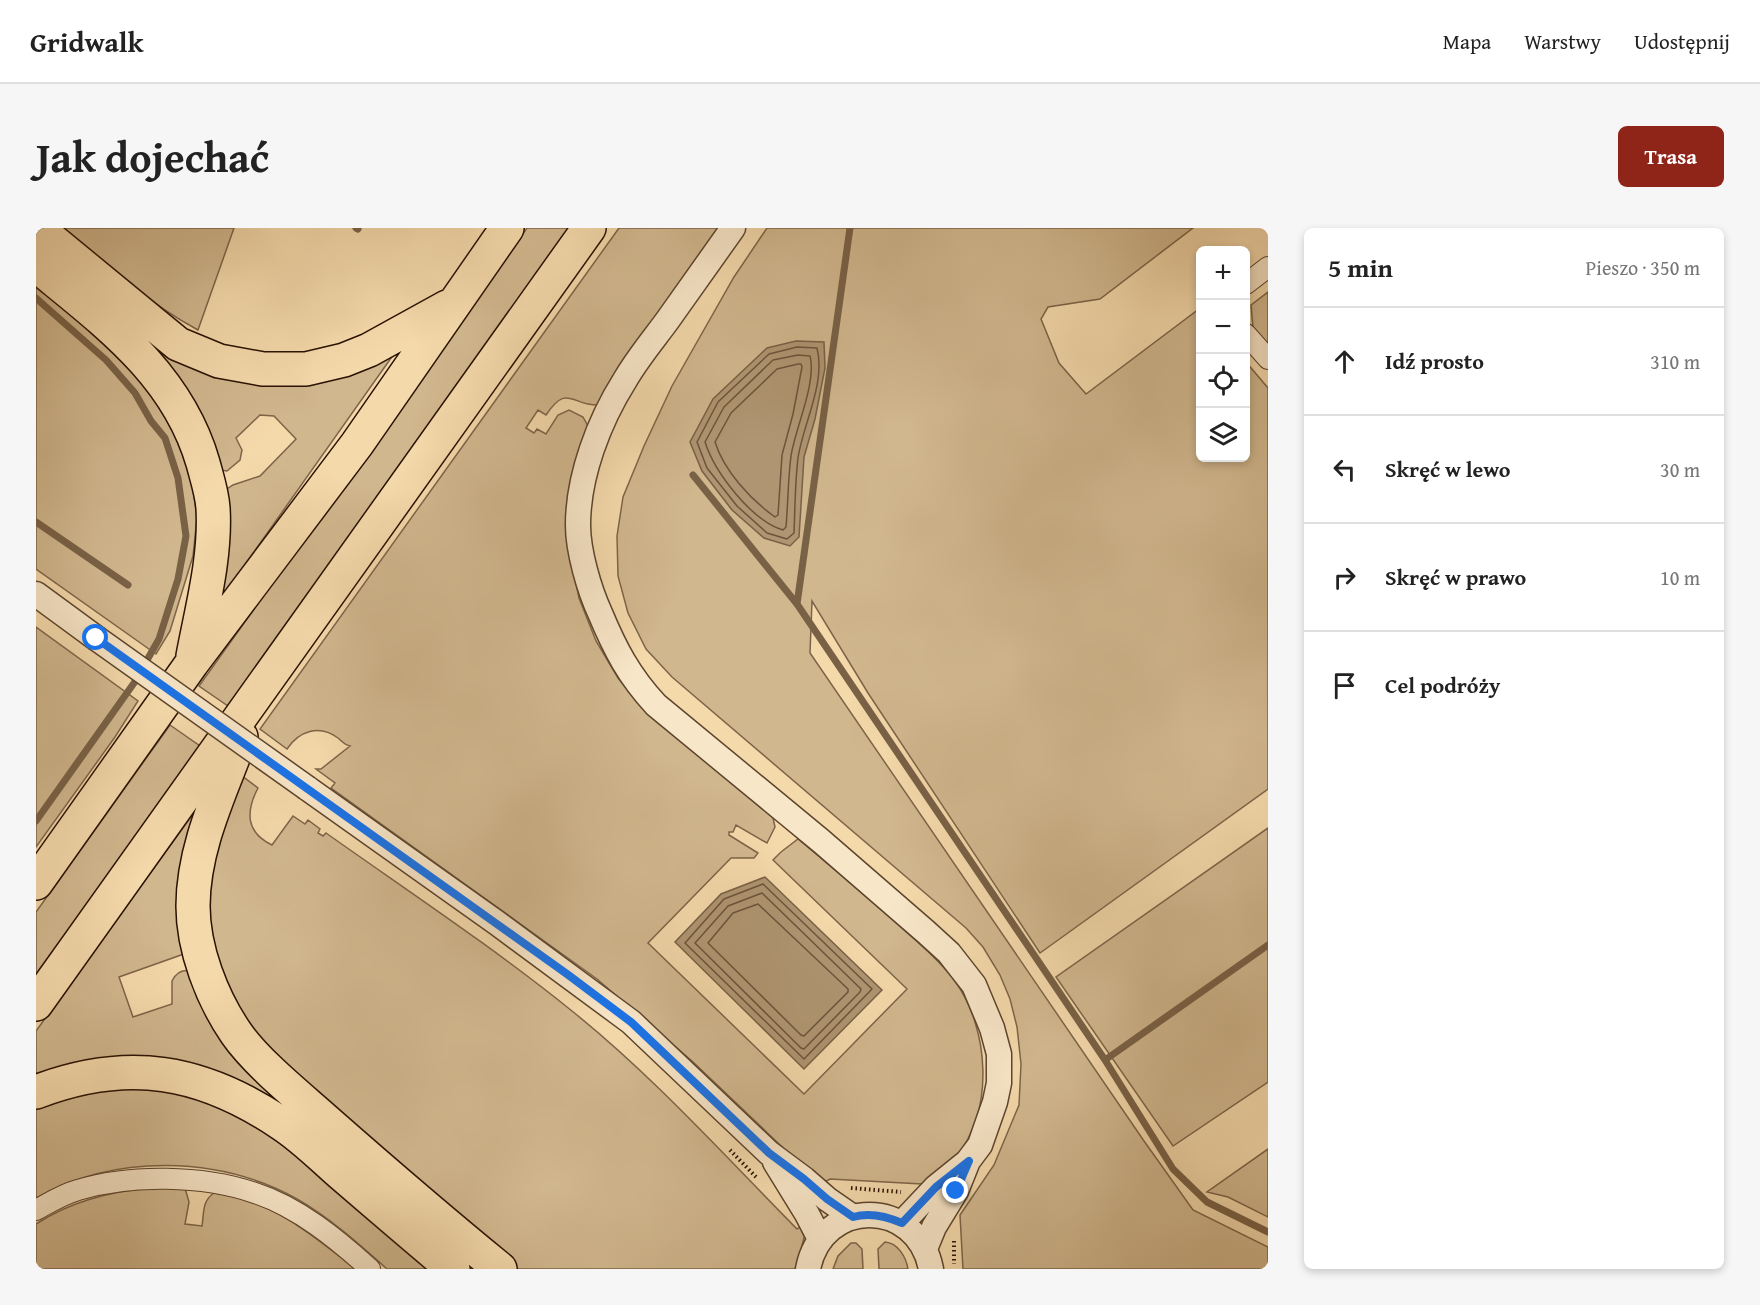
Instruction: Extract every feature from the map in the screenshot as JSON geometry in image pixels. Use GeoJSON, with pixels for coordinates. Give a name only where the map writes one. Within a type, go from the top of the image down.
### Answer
{"type":"FeatureCollection","features":[{"type":"Feature","properties":{"kind":"highway"},"geometry":{"type":"LineString","coordinates":[[37,228],[178,344],[219,361],[263,369],[306,369],[344,360],[369,350],[454,303]]}},
{"type":"Feature","properties":{"kind":"highway"},"geometry":{"type":"LineString","coordinates":[[36,883],[192,663],[357,444],[507,228]]}},
{"type":"Feature","properties":{"kind":"highway"},"geometry":{"type":"LineString","coordinates":[[36,1004],[589,228]]}},
{"type":"Feature","properties":{"kind":"highway"},"geometry":{"type":"LineString","coordinates":[[36,265],[113,328],[150,366],[186,420],[198,448],[213,507],[212,555],[192,663]]}},
{"type":"Feature","properties":{"kind":"highway"},"geometry":{"type":"LineString","coordinates":[[255,697],[198,855],[193,906],[195,930],[213,990],[238,1036],[268,1068],[424,1207],[500,1269]]}},
{"type":"Feature","properties":{"kind":"highway"},"geometry":{"type":"LineString","coordinates":[[36,1092],[64,1081],[131,1071],[163,1074],[196,1081],[240,1098],[285,1125],[453,1269]]}},
{"type":"Feature","properties":{"kind":"street"},"geometry":{"type":"LineString","coordinates":[[733,228],[624,381],[597,434],[585,467],[578,527],[593,597],[614,647],[637,685],[656,705],[926,932],[949,953],[974,985],[992,1028],[999,1054],[999,1083],[980,1145],[969,1161],[953,1197],[934,1227],[928,1259]]}},
{"type":"Feature","properties":{"kind":"street"},"geometry":{"type":"LineString","coordinates":[[1250,280],[1268,267]]}},
{"type":"Feature","properties":{"kind":"street"},"geometry":{"type":"LineString","coordinates":[[1250,339],[1268,359]]}},
{"type":"Feature","properties":{"kind":"street"},"geometry":{"type":"LineString","coordinates":[[36,594],[497,922],[631,1022],[769,1153],[853,1217]]}},
{"type":"Feature","properties":{"kind":"street"},"geometry":{"type":"LineString","coordinates":[[769,1153],[820,1239]]}},
{"type":"Feature","properties":{"kind":"street"},"geometry":{"type":"LineString","coordinates":[[902,1223],[936,1187],[969,1161]]}},
{"type":"Feature","properties":{"kind":"street"},"geometry":{"type":"LineString","coordinates":[[36,1210],[76,1190],[120,1181],[163,1179],[211,1183],[256,1193],[294,1211],[350,1251],[370,1269]]}},
{"type":"Feature","properties":{"kind":"street"},"geometry":{"type":"LineString","coordinates":[[808,1269],[820,1239],[836,1225],[853,1217],[870,1214],[902,1223],[911,1230],[928,1259]]}},
{"type":"Feature","properties":{"kind":"path"},"geometry":{"type":"LineString","coordinates":[[725,1145],[759,1181]]}},
{"type":"Feature","properties":{"kind":"shaded area"},"geometry":{"type":"Polygon","coordinates":[[[63,228],[234,228],[198,330],[144,296],[63,228]]]}},
{"type":"Feature","properties":{"kind":"shaded area"},"geometry":{"type":"Polygon","coordinates":[[[527,228],[572,228],[228,706],[199,686],[527,228]]]}},
{"type":"Feature","properties":{"kind":"shaded area"},"geometry":{"type":"Polygon","coordinates":[[[619,228],[722,228],[600,405],[565,398],[553,405],[546,415],[538,410],[526,428],[534,433],[537,429],[546,434],[558,415],[569,410],[583,417],[589,428],[571,559],[579,598],[596,641],[618,678],[638,703],[773,818],[775,827],[767,843],[736,825],[729,835],[758,853],[754,858],[731,858],[648,943],[804,1094],[907,989],[773,860],[798,839],[877,906],[930,953],[954,980],[966,999],[975,1021],[980,1045],[983,1070],[982,1094],[977,1118],[967,1140],[951,1163],[922,1184],[830,1179],[821,1184],[692,1061],[597,979],[331,788],[335,783],[316,769],[321,769],[350,746],[331,734],[317,731],[303,734],[287,749],[260,729],[619,228]]]}},
{"type":"Feature","properties":{"kind":"shaded area"},"geometry":{"type":"Polygon","coordinates":[[[767,228],[1193,228],[1100,299],[1048,307],[1041,319],[1059,363],[1086,394],[1196,311],[1196,462],[1250,462],[1250,367],[1268,388],[1268,789],[1040,953],[868,693],[812,601],[810,653],[1193,1210],[1268,1247],[1268,1269],[963,1269],[960,1215],[994,1165],[1019,1105],[1021,1064],[1017,1027],[1010,999],[1000,975],[983,947],[966,928],[672,677],[646,649],[628,613],[618,576],[617,536],[623,497],[672,386],[734,277],[767,228]]]}},
{"type":"Feature","properties":{"kind":"shaded area"},"geometry":{"type":"Polygon","coordinates":[[[36,276],[142,373],[180,442],[192,483],[197,517],[193,556],[170,631],[156,654],[36,569],[36,276]]]}},
{"type":"Feature","properties":{"kind":"shaded area"},"geometry":{"type":"Polygon","coordinates":[[[1268,292],[1268,346],[1253,328],[1251,305],[1268,292]]]}},
{"type":"Feature","properties":{"kind":"shaded area"},"geometry":{"type":"Polygon","coordinates":[[[127,324],[215,370],[401,344],[222,597],[227,565],[224,491],[233,485],[260,476],[296,439],[274,416],[260,415],[236,438],[242,450],[240,460],[227,471],[221,470],[205,424],[181,381],[161,355],[127,324]]]}},
{"type":"Feature","properties":{"kind":"shaded area"},"geometry":{"type":"Polygon","coordinates":[[[36,627],[138,701],[36,847],[36,627]]]}},
{"type":"Feature","properties":{"kind":"shaded area"},"geometry":{"type":"Polygon","coordinates":[[[170,725],[200,746],[36,974],[36,912],[170,725]]]}},
{"type":"Feature","properties":{"kind":"shaded area"},"geometry":{"type":"Polygon","coordinates":[[[237,772],[258,788],[251,805],[250,820],[263,840],[272,845],[293,816],[305,824],[308,820],[320,829],[318,833],[323,836],[326,833],[482,942],[602,1036],[688,1117],[797,1229],[805,1223],[805,1234],[796,1269],[515,1269],[310,1094],[248,1028],[217,970],[204,887],[237,772]]]}},
{"type":"Feature","properties":{"kind":"shaded area"},"geometry":{"type":"Polygon","coordinates":[[[193,814],[195,815],[184,952],[119,977],[133,1017],[172,1004],[172,981],[179,972],[190,971],[297,1123],[244,1088],[36,1080],[36,1031],[193,814]]]}},
{"type":"Feature","properties":{"kind":"shaded area"},"geometry":{"type":"Polygon","coordinates":[[[1268,828],[1268,1082],[1173,1146],[1056,977],[1268,828]]]}},
{"type":"Feature","properties":{"kind":"shaded area"},"geometry":{"type":"Polygon","coordinates":[[[107,1086],[190,1093],[261,1125],[436,1269],[387,1269],[333,1223],[297,1199],[234,1174],[201,1168],[132,1167],[99,1173],[36,1198],[36,1106],[107,1086]]]}},
{"type":"Feature","properties":{"kind":"shaded area"},"geometry":{"type":"Polygon","coordinates":[[[1268,1149],[1268,1217],[1228,1197],[1207,1192],[1268,1149]]]}},
{"type":"Feature","properties":{"kind":"shaded area"},"geometry":{"type":"Polygon","coordinates":[[[152,1188],[185,1188],[189,1202],[185,1224],[202,1226],[205,1204],[214,1193],[253,1202],[307,1232],[355,1269],[36,1269],[36,1224],[49,1216],[92,1199],[152,1188]]]}},
{"type":"Feature","properties":{"kind":"shaded area"},"geometry":{"type":"Polygon","coordinates":[[[885,1242],[901,1251],[908,1269],[879,1269],[878,1249],[885,1242]]]}},
{"type":"Feature","properties":{"kind":"shaded area"},"geometry":{"type":"Polygon","coordinates":[[[851,1243],[856,1243],[862,1249],[863,1269],[833,1269],[838,1256],[851,1243]]]}},
{"type":"Feature","properties":{"kind":"water"},"geometry":{"type":"Polygon","coordinates":[[[796,341],[824,342],[825,368],[815,419],[804,457],[799,537],[790,546],[764,538],[732,510],[702,471],[690,442],[713,399],[767,348],[796,341]]]}},
{"type":"Feature","properties":{"kind":"water"},"geometry":{"type":"Polygon","coordinates":[[[765,877],[882,990],[804,1069],[675,942],[721,894],[765,877]]]}},
{"type":"Feature","properties":{"kind":"waterway"},"geometry":{"type":"LineString","coordinates":[[797,604],[850,228]]}},
{"type":"Feature","properties":{"kind":"waterway"},"geometry":{"type":"LineString","coordinates":[[36,298],[106,360],[135,393],[151,421],[165,438],[178,478],[186,536],[178,579],[159,639],[134,683],[36,821]]}},
{"type":"Feature","properties":{"kind":"waterway"},"geometry":{"type":"LineString","coordinates":[[693,475],[797,604],[1105,1060],[1173,1169],[1207,1202],[1268,1232]]}},
{"type":"Feature","properties":{"kind":"waterway"},"geometry":{"type":"LineString","coordinates":[[36,522],[128,585]]}},
{"type":"Feature","properties":{"kind":"waterway"},"geometry":{"type":"LineString","coordinates":[[1105,1060],[1268,945]]}},
{"type":"Feature","properties":{"kind":"route"},"geometry":{"type":"LineString","coordinates":[[96,638],[497,922],[631,1022],[769,1153],[853,1217],[870,1214],[891,1218],[902,1223],[936,1187],[969,1161],[956,1191]]}}]}
